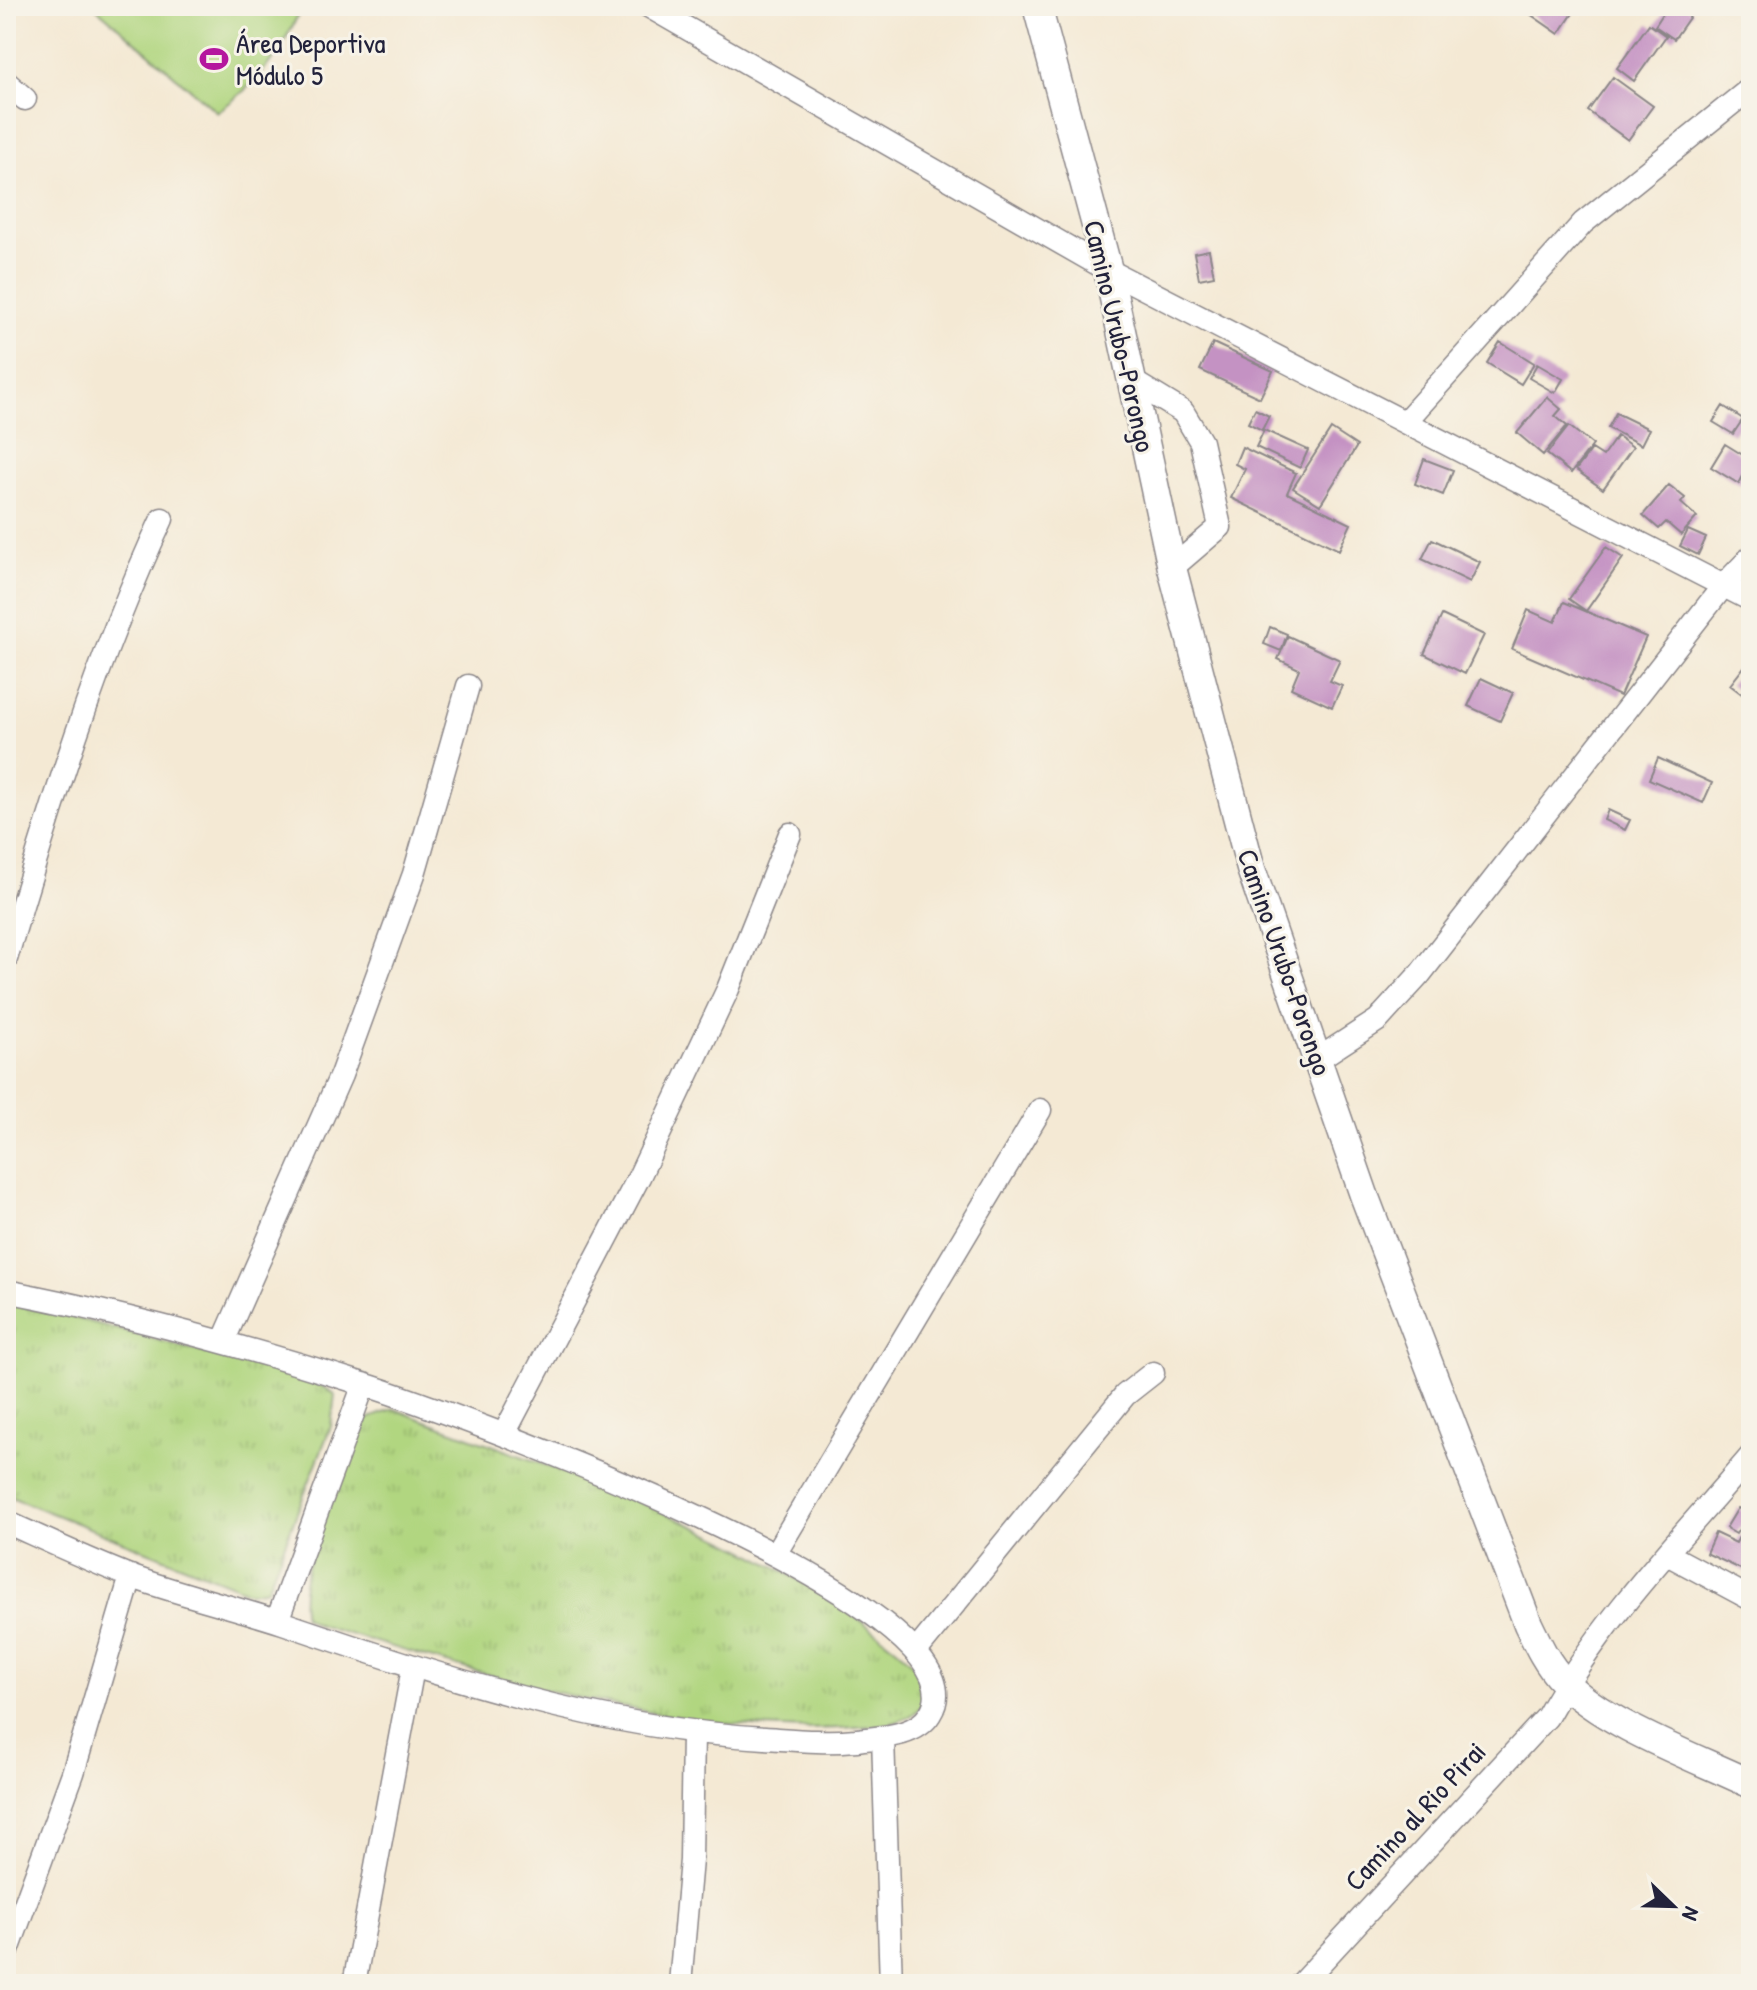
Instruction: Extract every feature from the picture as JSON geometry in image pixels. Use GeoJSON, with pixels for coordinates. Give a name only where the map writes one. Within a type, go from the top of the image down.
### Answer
{"type":"FeatureCollection","features":[{"type":"Feature","properties":{"kind":"main road","name":"Camino Urubo-Porongo"},"geometry":{"type":"LineString","coordinates":[[1037,6],[1108,270],[1172,568],[1251,869],[1364,1195],[1528,1624],[1544,1658],[1565,1684],[1612,1717],[1751,1784]]}},
{"type":"Feature","properties":{"kind":"street"},"geometry":{"type":"LineString","coordinates":[[648,6],[1108,270],[1751,600]]}},
{"type":"Feature","properties":{"kind":"street"},"geometry":{"type":"LineString","coordinates":[[6,82],[25,99]]}},
{"type":"Feature","properties":{"kind":"street"},"geometry":{"type":"LineString","coordinates":[[1405,422],[1583,223],[1751,88]]}},
{"type":"Feature","properties":{"kind":"street"},"geometry":{"type":"LineString","coordinates":[[1132,381],[1183,412],[1201,442],[1220,527],[1172,568]]}},
{"type":"Feature","properties":{"kind":"street"},"geometry":{"type":"LineString","coordinates":[[6,959],[75,738],[138,571],[162,519]]}},
{"type":"Feature","properties":{"kind":"street"},"geometry":{"type":"LineString","coordinates":[[1318,1059],[1378,1020],[1420,974],[1724,585],[1751,557]]}},
{"type":"Feature","properties":{"kind":"street"},"geometry":{"type":"LineString","coordinates":[[223,1342],[346,1061],[414,874],[468,686]]}},
{"type":"Feature","properties":{"kind":"street"},"geometry":{"type":"LineString","coordinates":[[504,1434],[677,1097],[728,989],[790,834]]}},
{"type":"Feature","properties":{"kind":"street"},"geometry":{"type":"LineString","coordinates":[[775,1554],[1040,1110]]}},
{"type":"Feature","properties":{"kind":"street"},"geometry":{"type":"LineString","coordinates":[[6,1291],[95,1308],[364,1384],[504,1434],[641,1490],[775,1554],[846,1596],[917,1650],[932,1674],[936,1692],[931,1713],[911,1731],[883,1737],[833,1742],[693,1734],[608,1718],[413,1668],[277,1621],[131,1576],[6,1522]]}},
{"type":"Feature","properties":{"kind":"street"},"geometry":{"type":"LineString","coordinates":[[917,1650],[1125,1395],[1153,1373]]}},
{"type":"Feature","properties":{"kind":"street"},"geometry":{"type":"LineString","coordinates":[[277,1621],[364,1384]]}},
{"type":"Feature","properties":{"kind":"street","name":"Camino al Rio Pirai"},"geometry":{"type":"LineString","coordinates":[[1301,1984],[1547,1717],[1565,1684],[1667,1554],[1751,1456]]}},
{"type":"Feature","properties":{"kind":"street"},"geometry":{"type":"LineString","coordinates":[[1667,1554],[1751,1599]]}},
{"type":"Feature","properties":{"kind":"street"},"geometry":{"type":"LineString","coordinates":[[6,1956],[73,1773],[131,1576]]}},
{"type":"Feature","properties":{"kind":"street"},"geometry":{"type":"LineString","coordinates":[[354,1984],[413,1668]]}},
{"type":"Feature","properties":{"kind":"street"},"geometry":{"type":"LineString","coordinates":[[680,1984],[691,1860],[693,1734]]}},
{"type":"Feature","properties":{"kind":"street"},"geometry":{"type":"LineString","coordinates":[[883,1737],[891,1984]]}},
{"type":"Feature","properties":{"kind":"green space","name":"Área Deportiva Módulo 5"},"geometry":{"type":"Polygon","coordinates":[[[94,6],[302,6],[267,66],[245,90],[217,112],[94,6]]]}},
{"type":"Feature","properties":{"kind":"green space"},"geometry":{"type":"Polygon","coordinates":[[[6,1303],[280,1371],[312,1381],[335,1395],[331,1426],[267,1589],[250,1592],[6,1495],[6,1303]]]}},
{"type":"Feature","properties":{"kind":"green space"},"geometry":{"type":"Polygon","coordinates":[[[394,1409],[648,1506],[772,1565],[830,1599],[906,1656],[923,1681],[925,1691],[919,1709],[904,1719],[866,1727],[793,1729],[725,1724],[584,1699],[316,1624],[304,1617],[303,1597],[306,1572],[323,1517],[367,1419],[394,1409]]]}},
{"type":"Feature","properties":{"kind":"building"},"geometry":{"type":"Polygon","coordinates":[[[1536,6],[1578,6],[1559,34],[1530,14],[1536,6]]]}},
{"type":"Feature","properties":{"kind":"building"},"geometry":{"type":"Polygon","coordinates":[[[1668,6],[1684,6],[1693,12],[1674,39],[1655,26],[1668,6]]]}},
{"type":"Feature","properties":{"kind":"building"},"geometry":{"type":"Polygon","coordinates":[[[1649,24],[1666,36],[1634,81],[1617,68],[1649,24]]]}},
{"type":"Feature","properties":{"kind":"building"},"geometry":{"type":"Polygon","coordinates":[[[1613,77],[1653,106],[1628,140],[1588,111],[1613,77]]]}},
{"type":"Feature","properties":{"kind":"building"},"geometry":{"type":"Polygon","coordinates":[[[1209,250],[1214,276],[1199,279],[1194,253],[1209,250]]]}},
{"type":"Feature","properties":{"kind":"building"},"geometry":{"type":"Polygon","coordinates":[[[1500,342],[1534,363],[1521,384],[1487,363],[1500,342]]]}},
{"type":"Feature","properties":{"kind":"building"},"geometry":{"type":"Polygon","coordinates":[[[1213,343],[1273,371],[1260,398],[1200,370],[1213,343]]]}},
{"type":"Feature","properties":{"kind":"building"},"geometry":{"type":"Polygon","coordinates":[[[1537,364],[1563,379],[1555,393],[1529,378],[1537,364]]]}},
{"type":"Feature","properties":{"kind":"building"},"geometry":{"type":"Polygon","coordinates":[[[1547,397],[1561,409],[1555,416],[1567,426],[1543,455],[1517,433],[1547,397]]]}},
{"type":"Feature","properties":{"kind":"building"},"geometry":{"type":"Polygon","coordinates":[[[1723,406],[1743,419],[1733,434],[1713,422],[1723,406]]]}},
{"type":"Feature","properties":{"kind":"building"},"geometry":{"type":"Polygon","coordinates":[[[1255,409],[1269,416],[1262,430],[1248,423],[1255,409]]]}},
{"type":"Feature","properties":{"kind":"building"},"geometry":{"type":"Polygon","coordinates":[[[1616,413],[1649,429],[1641,445],[1608,428],[1616,413]]]}},
{"type":"Feature","properties":{"kind":"building"},"geometry":{"type":"Polygon","coordinates":[[[1569,426],[1593,445],[1571,473],[1547,454],[1569,426]]]}},
{"type":"Feature","properties":{"kind":"building"},"geometry":{"type":"Polygon","coordinates":[[[1331,429],[1357,446],[1320,505],[1293,488],[1331,429]]]}},
{"type":"Feature","properties":{"kind":"building"},"geometry":{"type":"Polygon","coordinates":[[[1264,430],[1308,450],[1300,468],[1256,447],[1264,430]]]}},
{"type":"Feature","properties":{"kind":"building"},"geometry":{"type":"Polygon","coordinates":[[[1617,436],[1633,447],[1603,489],[1576,470],[1592,449],[1603,456],[1617,436]]]}},
{"type":"Feature","properties":{"kind":"building"},"geometry":{"type":"Polygon","coordinates":[[[1725,444],[1751,460],[1739,484],[1711,467],[1725,444]]]}},
{"type":"Feature","properties":{"kind":"building"},"geometry":{"type":"Polygon","coordinates":[[[1242,447],[1296,473],[1287,493],[1351,524],[1339,550],[1231,498],[1245,469],[1235,464],[1242,447]]]}},
{"type":"Feature","properties":{"kind":"building"},"geometry":{"type":"Polygon","coordinates":[[[1424,459],[1453,470],[1443,495],[1415,484],[1424,459]]]}},
{"type":"Feature","properties":{"kind":"building"},"geometry":{"type":"Polygon","coordinates":[[[1669,485],[1685,498],[1681,503],[1697,517],[1681,535],[1666,522],[1659,529],[1643,515],[1669,485]]]}},
{"type":"Feature","properties":{"kind":"building"},"geometry":{"type":"Polygon","coordinates":[[[1688,530],[1706,538],[1698,555],[1680,546],[1688,530]]]}},
{"type":"Feature","properties":{"kind":"building"},"geometry":{"type":"Polygon","coordinates":[[[1432,539],[1480,562],[1470,582],[1422,559],[1432,539]]]}},
{"type":"Feature","properties":{"kind":"building"},"geometry":{"type":"Polygon","coordinates":[[[1606,547],[1623,558],[1586,611],[1569,599],[1606,547]]]}},
{"type":"Feature","properties":{"kind":"building"},"geometry":{"type":"Polygon","coordinates":[[[1564,602],[1646,637],[1620,696],[1512,649],[1528,610],[1555,622],[1564,602]]]}},
{"type":"Feature","properties":{"kind":"building"},"geometry":{"type":"Polygon","coordinates":[[[1442,615],[1484,635],[1465,674],[1424,654],[1442,615]]]}},
{"type":"Feature","properties":{"kind":"building"},"geometry":{"type":"Polygon","coordinates":[[[1270,627],[1287,634],[1281,651],[1264,644],[1270,627]]]}},
{"type":"Feature","properties":{"kind":"building"},"geometry":{"type":"Polygon","coordinates":[[[1288,636],[1340,660],[1330,681],[1342,686],[1332,707],[1291,688],[1299,669],[1278,659],[1288,636]]]}},
{"type":"Feature","properties":{"kind":"building"},"geometry":{"type":"Polygon","coordinates":[[[1751,658],[1751,694],[1747,698],[1730,685],[1751,658]]]}},
{"type":"Feature","properties":{"kind":"building"},"geometry":{"type":"Polygon","coordinates":[[[1481,678],[1513,693],[1500,721],[1468,706],[1481,678]]]}},
{"type":"Feature","properties":{"kind":"building"},"geometry":{"type":"Polygon","coordinates":[[[1658,758],[1712,783],[1703,803],[1649,779],[1658,758]]]}},
{"type":"Feature","properties":{"kind":"building"},"geometry":{"type":"Polygon","coordinates":[[[1608,810],[1630,820],[1625,830],[1604,820],[1608,810]]]}},
{"type":"Feature","properties":{"kind":"building"},"geometry":{"type":"Polygon","coordinates":[[[1738,1508],[1749,1514],[1736,1534],[1726,1528],[1738,1508]]]}},
{"type":"Feature","properties":{"kind":"building"},"geometry":{"type":"Polygon","coordinates":[[[1715,1533],[1736,1543],[1740,1535],[1751,1541],[1751,1574],[1706,1553],[1715,1533]]]}},
{"type":"Feature","properties":{"kind":"place","name":"Área Deportiva Módulo 5"},"geometry":{"type":"Point","coordinates":[214,59]}}]}
